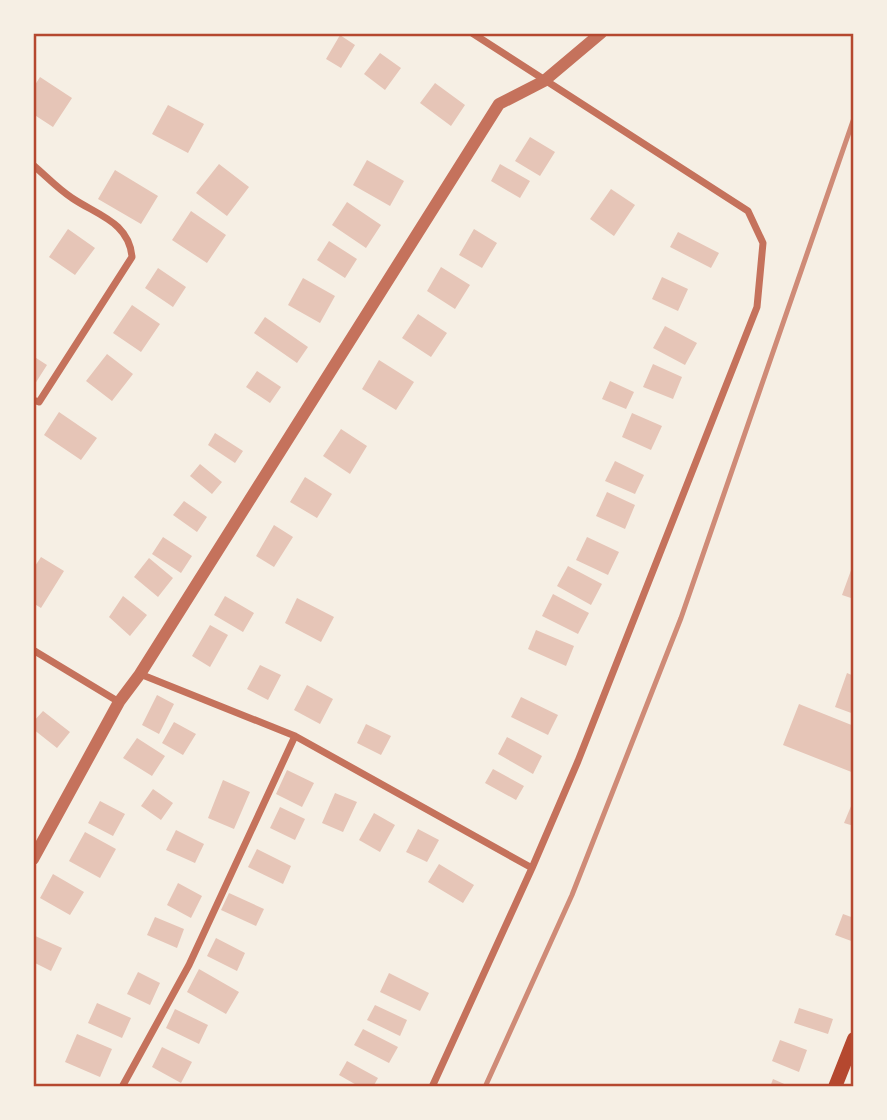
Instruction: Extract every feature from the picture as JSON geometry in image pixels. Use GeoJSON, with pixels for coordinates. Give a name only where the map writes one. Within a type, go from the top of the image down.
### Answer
{"type":"FeatureCollection","features":[{"type":"Feature","properties":{"kind":"main road"},"geometry":{"type":"LineString","coordinates":[[835,1087],[854,1039]]}},
{"type":"Feature","properties":{"kind":"street"},"geometry":{"type":"LineString","coordinates":[[432,1087],[583,749],[757,306],[763,243],[747,211],[472,33]]}},
{"type":"Feature","properties":{"kind":"street"},"geometry":{"type":"LineString","coordinates":[[33,859],[119,702],[140,674],[499,104],[544,81],[601,33]]}},
{"type":"Feature","properties":{"kind":"street"},"geometry":{"type":"LineString","coordinates":[[33,165],[71,197],[118,225],[131,243],[132,257],[39,402],[33,400]]}},
{"type":"Feature","properties":{"kind":"street"},"geometry":{"type":"LineString","coordinates":[[33,650],[119,702]]}},
{"type":"Feature","properties":{"kind":"street"},"geometry":{"type":"LineString","coordinates":[[140,674],[295,736],[532,868]]}},
{"type":"Feature","properties":{"kind":"street"},"geometry":{"type":"LineString","coordinates":[[122,1087],[189,965],[295,736]]}},
{"type":"Feature","properties":{"kind":"building"},"geometry":{"type":"Polygon","coordinates":[[[340,35],[355,45],[341,68],[326,59],[340,35]]]}},
{"type":"Feature","properties":{"kind":"building"},"geometry":{"type":"Polygon","coordinates":[[[380,53],[401,68],[385,90],[364,74],[380,53]]]}},
{"type":"Feature","properties":{"kind":"building"},"geometry":{"type":"Polygon","coordinates":[[[40,77],[72,98],[53,127],[33,114],[33,88],[40,77]]]}},
{"type":"Feature","properties":{"kind":"building"},"geometry":{"type":"Polygon","coordinates":[[[435,83],[465,105],[451,126],[420,103],[435,83]]]}},
{"type":"Feature","properties":{"kind":"building"},"geometry":{"type":"Polygon","coordinates":[[[168,105],[204,124],[188,153],[152,134],[168,105]]]}},
{"type":"Feature","properties":{"kind":"building"},"geometry":{"type":"Polygon","coordinates":[[[530,137],[555,152],[540,176],[515,161],[530,137]]]}},
{"type":"Feature","properties":{"kind":"building"},"geometry":{"type":"Polygon","coordinates":[[[367,160],[404,181],[390,206],[353,185],[367,160]]]}},
{"type":"Feature","properties":{"kind":"building"},"geometry":{"type":"Polygon","coordinates":[[[219,164],[249,187],[227,216],[196,193],[219,164]]]}},
{"type":"Feature","properties":{"kind":"building"},"geometry":{"type":"Polygon","coordinates":[[[500,164],[530,181],[520,198],[491,181],[500,164]]]}},
{"type":"Feature","properties":{"kind":"building"},"geometry":{"type":"Polygon","coordinates":[[[115,170],[158,196],[141,224],[98,199],[115,170]]]}},
{"type":"Feature","properties":{"kind":"building"},"geometry":{"type":"Polygon","coordinates":[[[611,189],[635,205],[614,236],[590,219],[611,189]]]}},
{"type":"Feature","properties":{"kind":"building"},"geometry":{"type":"Polygon","coordinates":[[[347,202],[381,225],[366,248],[332,225],[347,202]]]}},
{"type":"Feature","properties":{"kind":"building"},"geometry":{"type":"Polygon","coordinates":[[[191,211],[226,235],[207,263],[172,240],[191,211]]]}},
{"type":"Feature","properties":{"kind":"building"},"geometry":{"type":"Polygon","coordinates":[[[68,229],[95,248],[75,275],[49,257],[68,229]]]}},
{"type":"Feature","properties":{"kind":"building"},"geometry":{"type":"Polygon","coordinates":[[[474,229],[497,243],[482,268],[459,255],[474,229]]]}},
{"type":"Feature","properties":{"kind":"building"},"geometry":{"type":"Polygon","coordinates":[[[678,232],[719,253],[711,268],[670,247],[678,232]]]}},
{"type":"Feature","properties":{"kind":"building"},"geometry":{"type":"Polygon","coordinates":[[[329,241],[357,259],[345,278],[317,260],[329,241]]]}},
{"type":"Feature","properties":{"kind":"building"},"geometry":{"type":"Polygon","coordinates":[[[441,267],[470,285],[455,309],[427,291],[441,267]]]}},
{"type":"Feature","properties":{"kind":"building"},"geometry":{"type":"Polygon","coordinates":[[[158,268],[186,287],[173,307],[145,288],[158,268]]]}},
{"type":"Feature","properties":{"kind":"building"},"geometry":{"type":"Polygon","coordinates":[[[662,277],[688,289],[678,311],[652,299],[662,277]]]}},
{"type":"Feature","properties":{"kind":"building"},"geometry":{"type":"Polygon","coordinates":[[[303,278],[335,296],[320,323],[288,305],[303,278]]]}},
{"type":"Feature","properties":{"kind":"building"},"geometry":{"type":"Polygon","coordinates":[[[132,305],[160,324],[141,352],[113,333],[132,305]]]}},
{"type":"Feature","properties":{"kind":"building"},"geometry":{"type":"Polygon","coordinates":[[[418,314],[447,333],[431,357],[402,338],[418,314]]]}},
{"type":"Feature","properties":{"kind":"building"},"geometry":{"type":"Polygon","coordinates":[[[265,317],[308,347],[297,363],[254,333],[265,317]]]}},
{"type":"Feature","properties":{"kind":"building"},"geometry":{"type":"Polygon","coordinates":[[[665,326],[697,343],[685,365],[653,348],[665,326]]]}},
{"type":"Feature","properties":{"kind":"building"},"geometry":{"type":"Polygon","coordinates":[[[107,354],[133,374],[112,401],[86,381],[107,354]]]}},
{"type":"Feature","properties":{"kind":"building"},"geometry":{"type":"Polygon","coordinates":[[[33,356],[47,365],[33,387],[33,356]]]}},
{"type":"Feature","properties":{"kind":"building"},"geometry":{"type":"Polygon","coordinates":[[[379,360],[414,382],[396,410],[362,389],[379,360]]]}},
{"type":"Feature","properties":{"kind":"building"},"geometry":{"type":"Polygon","coordinates":[[[653,364],[682,377],[673,399],[643,387],[653,364]]]}},
{"type":"Feature","properties":{"kind":"building"},"geometry":{"type":"Polygon","coordinates":[[[257,371],[281,387],[270,403],[246,387],[257,371]]]}},
{"type":"Feature","properties":{"kind":"building"},"geometry":{"type":"Polygon","coordinates":[[[610,381],[634,392],[626,409],[602,399],[610,381]]]}},
{"type":"Feature","properties":{"kind":"building"},"geometry":{"type":"Polygon","coordinates":[[[59,412],[97,438],[81,460],[44,435],[59,412]]]}},
{"type":"Feature","properties":{"kind":"building"},"geometry":{"type":"Polygon","coordinates":[[[632,413],[662,426],[651,450],[622,437],[632,413]]]}},
{"type":"Feature","properties":{"kind":"building"},"geometry":{"type":"Polygon","coordinates":[[[341,429],[367,446],[350,474],[323,456],[341,429]]]}},
{"type":"Feature","properties":{"kind":"building"},"geometry":{"type":"Polygon","coordinates":[[[215,433],[243,451],[235,463],[208,445],[215,433]]]}},
{"type":"Feature","properties":{"kind":"building"},"geometry":{"type":"Polygon","coordinates":[[[615,461],[644,475],[635,494],[605,481],[615,461]]]}},
{"type":"Feature","properties":{"kind":"building"},"geometry":{"type":"Polygon","coordinates":[[[200,464],[222,482],[212,494],[190,476],[200,464]]]}},
{"type":"Feature","properties":{"kind":"building"},"geometry":{"type":"Polygon","coordinates":[[[305,477],[332,494],[317,518],[290,502],[305,477]]]}},
{"type":"Feature","properties":{"kind":"building"},"geometry":{"type":"Polygon","coordinates":[[[607,492],[635,505],[625,529],[596,516],[607,492]]]}},
{"type":"Feature","properties":{"kind":"building"},"geometry":{"type":"Polygon","coordinates":[[[184,501],[207,517],[197,532],[173,515],[184,501]]]}},
{"type":"Feature","properties":{"kind":"building"},"geometry":{"type":"Polygon","coordinates":[[[274,525],[293,537],[274,567],[256,556],[274,525]]]}},
{"type":"Feature","properties":{"kind":"building"},"geometry":{"type":"Polygon","coordinates":[[[163,537],[192,556],[181,573],[152,554],[163,537]]]}},
{"type":"Feature","properties":{"kind":"building"},"geometry":{"type":"Polygon","coordinates":[[[587,537],[619,552],[608,575],[576,560],[587,537]]]}},
{"type":"Feature","properties":{"kind":"building"},"geometry":{"type":"Polygon","coordinates":[[[41,557],[64,571],[41,608],[33,603],[33,569],[41,557]]]}},
{"type":"Feature","properties":{"kind":"building"},"geometry":{"type":"Polygon","coordinates":[[[149,558],[173,578],[158,597],[134,577],[149,558]]]}},
{"type":"Feature","properties":{"kind":"building"},"geometry":{"type":"Polygon","coordinates":[[[854,562],[854,599],[842,595],[854,562]]]}},
{"type":"Feature","properties":{"kind":"building"},"geometry":{"type":"Polygon","coordinates":[[[568,566],[602,584],[591,605],[557,586],[568,566]]]}},
{"type":"Feature","properties":{"kind":"building"},"geometry":{"type":"Polygon","coordinates":[[[553,594],[589,613],[578,634],[542,616],[553,594]]]}},
{"type":"Feature","properties":{"kind":"building"},"geometry":{"type":"Polygon","coordinates":[[[123,596],[147,615],[130,636],[109,617],[123,596]]]}},
{"type":"Feature","properties":{"kind":"building"},"geometry":{"type":"Polygon","coordinates":[[[225,596],[254,613],[243,632],[214,615],[225,596]]]}},
{"type":"Feature","properties":{"kind":"building"},"geometry":{"type":"Polygon","coordinates":[[[297,598],[334,617],[321,642],[285,623],[297,598]]]}},
{"type":"Feature","properties":{"kind":"building"},"geometry":{"type":"Polygon","coordinates":[[[210,625],[228,635],[210,667],[192,656],[210,625]]]}},
{"type":"Feature","properties":{"kind":"building"},"geometry":{"type":"Polygon","coordinates":[[[536,630],[574,646],[566,666],[528,649],[536,630]]]}},
{"type":"Feature","properties":{"kind":"building"},"geometry":{"type":"Polygon","coordinates":[[[260,665],[281,675],[268,700],[247,689],[260,665]]]}},
{"type":"Feature","properties":{"kind":"building"},"geometry":{"type":"Polygon","coordinates":[[[847,673],[854,676],[854,714],[835,707],[847,673]]]}},
{"type":"Feature","properties":{"kind":"building"},"geometry":{"type":"Polygon","coordinates":[[[307,685],[333,699],[320,724],[294,710],[307,685]]]}},
{"type":"Feature","properties":{"kind":"building"},"geometry":{"type":"Polygon","coordinates":[[[157,695],[174,704],[159,734],[142,725],[157,695]]]}},
{"type":"Feature","properties":{"kind":"building"},"geometry":{"type":"Polygon","coordinates":[[[521,697],[558,715],[548,735],[511,717],[521,697]]]}},
{"type":"Feature","properties":{"kind":"building"},"geometry":{"type":"Polygon","coordinates":[[[799,704],[854,726],[854,773],[783,745],[799,704]]]}},
{"type":"Feature","properties":{"kind":"building"},"geometry":{"type":"Polygon","coordinates":[[[43,711],[70,732],[57,748],[33,729],[33,722],[43,711]]]}},
{"type":"Feature","properties":{"kind":"building"},"geometry":{"type":"Polygon","coordinates":[[[174,722],[196,734],[183,755],[162,743],[174,722]]]}},
{"type":"Feature","properties":{"kind":"building"},"geometry":{"type":"Polygon","coordinates":[[[366,724],[391,736],[381,755],[357,743],[366,724]]]}},
{"type":"Feature","properties":{"kind":"building"},"geometry":{"type":"Polygon","coordinates":[[[507,737],[542,756],[533,774],[498,754],[507,737]]]}},
{"type":"Feature","properties":{"kind":"building"},"geometry":{"type":"Polygon","coordinates":[[[137,738],[165,756],[152,776],[123,758],[137,738]]]}},
{"type":"Feature","properties":{"kind":"building"},"geometry":{"type":"Polygon","coordinates":[[[493,769],[524,786],[516,800],[485,783],[493,769]]]}},
{"type":"Feature","properties":{"kind":"building"},"geometry":{"type":"Polygon","coordinates":[[[287,770],[314,783],[302,807],[276,794],[287,770]]]}},
{"type":"Feature","properties":{"kind":"building"},"geometry":{"type":"Polygon","coordinates":[[[223,780],[250,792],[234,829],[208,818],[223,780]]]}},
{"type":"Feature","properties":{"kind":"building"},"geometry":{"type":"Polygon","coordinates":[[[153,789],[173,803],[161,820],[141,806],[153,789]]]}},
{"type":"Feature","properties":{"kind":"building"},"geometry":{"type":"Polygon","coordinates":[[[335,793],[357,802],[343,832],[322,823],[335,793]]]}},
{"type":"Feature","properties":{"kind":"building"},"geometry":{"type":"Polygon","coordinates":[[[854,799],[854,826],[844,823],[854,799]]]}},
{"type":"Feature","properties":{"kind":"building"},"geometry":{"type":"Polygon","coordinates":[[[100,801],[125,814],[113,836],[88,823],[100,801]]]}},
{"type":"Feature","properties":{"kind":"building"},"geometry":{"type":"Polygon","coordinates":[[[280,807],[305,819],[295,840],[270,828],[280,807]]]}},
{"type":"Feature","properties":{"kind":"building"},"geometry":{"type":"Polygon","coordinates":[[[374,813],[395,825],[380,852],[359,840],[374,813]]]}},
{"type":"Feature","properties":{"kind":"building"},"geometry":{"type":"Polygon","coordinates":[[[418,829],[439,840],[427,862],[406,852],[418,829]]]}},
{"type":"Feature","properties":{"kind":"building"},"geometry":{"type":"Polygon","coordinates":[[[176,830],[204,844],[195,863],[166,850],[176,830]]]}},
{"type":"Feature","properties":{"kind":"building"},"geometry":{"type":"Polygon","coordinates":[[[85,832],[116,849],[100,878],[69,861],[85,832]]]}},
{"type":"Feature","properties":{"kind":"building"},"geometry":{"type":"Polygon","coordinates":[[[257,849],[291,866],[283,884],[248,867],[257,849]]]}},
{"type":"Feature","properties":{"kind":"building"},"geometry":{"type":"Polygon","coordinates":[[[439,864],[474,885],[463,903],[428,882],[439,864]]]}},
{"type":"Feature","properties":{"kind":"building"},"geometry":{"type":"Polygon","coordinates":[[[53,874],[84,892],[70,915],[40,898],[53,874]]]}},
{"type":"Feature","properties":{"kind":"building"},"geometry":{"type":"Polygon","coordinates":[[[178,883],[202,896],[191,918],[167,905],[178,883]]]}},
{"type":"Feature","properties":{"kind":"building"},"geometry":{"type":"Polygon","coordinates":[[[229,893],[264,909],[256,926],[221,910],[229,893]]]}},
{"type":"Feature","properties":{"kind":"building"},"geometry":{"type":"Polygon","coordinates":[[[843,914],[854,918],[854,942],[835,935],[843,914]]]}},
{"type":"Feature","properties":{"kind":"building"},"geometry":{"type":"Polygon","coordinates":[[[155,917],[184,929],[177,948],[147,935],[155,917]]]}},
{"type":"Feature","properties":{"kind":"building"},"geometry":{"type":"Polygon","coordinates":[[[33,935],[62,948],[51,971],[33,962],[33,935]]]}},
{"type":"Feature","properties":{"kind":"building"},"geometry":{"type":"Polygon","coordinates":[[[216,938],[245,953],[237,971],[207,956],[216,938]]]}},
{"type":"Feature","properties":{"kind":"building"},"geometry":{"type":"Polygon","coordinates":[[[199,969],[239,992],[226,1014],[187,992],[199,969]]]}},
{"type":"Feature","properties":{"kind":"building"},"geometry":{"type":"Polygon","coordinates":[[[138,972],[160,983],[150,1005],[127,994],[138,972]]]}},
{"type":"Feature","properties":{"kind":"building"},"geometry":{"type":"Polygon","coordinates":[[[389,973],[429,993],[420,1011],[380,992],[389,973]]]}},
{"type":"Feature","properties":{"kind":"building"},"geometry":{"type":"Polygon","coordinates":[[[97,1003],[131,1018],[122,1038],[88,1023],[97,1003]]]}},
{"type":"Feature","properties":{"kind":"building"},"geometry":{"type":"Polygon","coordinates":[[[375,1005],[407,1020],[400,1036],[367,1020],[375,1005]]]}},
{"type":"Feature","properties":{"kind":"building"},"geometry":{"type":"Polygon","coordinates":[[[799,1008],[833,1019],[828,1034],[794,1023],[799,1008]]]}},
{"type":"Feature","properties":{"kind":"building"},"geometry":{"type":"Polygon","coordinates":[[[175,1009],[208,1025],[199,1044],[166,1028],[175,1009]]]}},
{"type":"Feature","properties":{"kind":"building"},"geometry":{"type":"Polygon","coordinates":[[[363,1029],[398,1047],[389,1063],[354,1045],[363,1029]]]}},
{"type":"Feature","properties":{"kind":"building"},"geometry":{"type":"Polygon","coordinates":[[[77,1034],[112,1049],[100,1077],[65,1062],[77,1034]]]}},
{"type":"Feature","properties":{"kind":"building"},"geometry":{"type":"Polygon","coordinates":[[[780,1040],[807,1050],[799,1072],[772,1061],[780,1040]]]}},
{"type":"Feature","properties":{"kind":"building"},"geometry":{"type":"Polygon","coordinates":[[[162,1047],[192,1062],[181,1083],[152,1067],[162,1047]]]}},
{"type":"Feature","properties":{"kind":"building"},"geometry":{"type":"Polygon","coordinates":[[[347,1061],[378,1078],[373,1087],[360,1087],[339,1075],[347,1061]]]}},
{"type":"Feature","properties":{"kind":"building"},"geometry":{"type":"Polygon","coordinates":[[[773,1079],[791,1087],[770,1087],[773,1079]]]}},
{"type":"Feature","properties":{"kind":"railway"},"geometry":{"type":"LineString","coordinates":[[485,1087],[572,895],[681,618],[854,118]]}}]}
